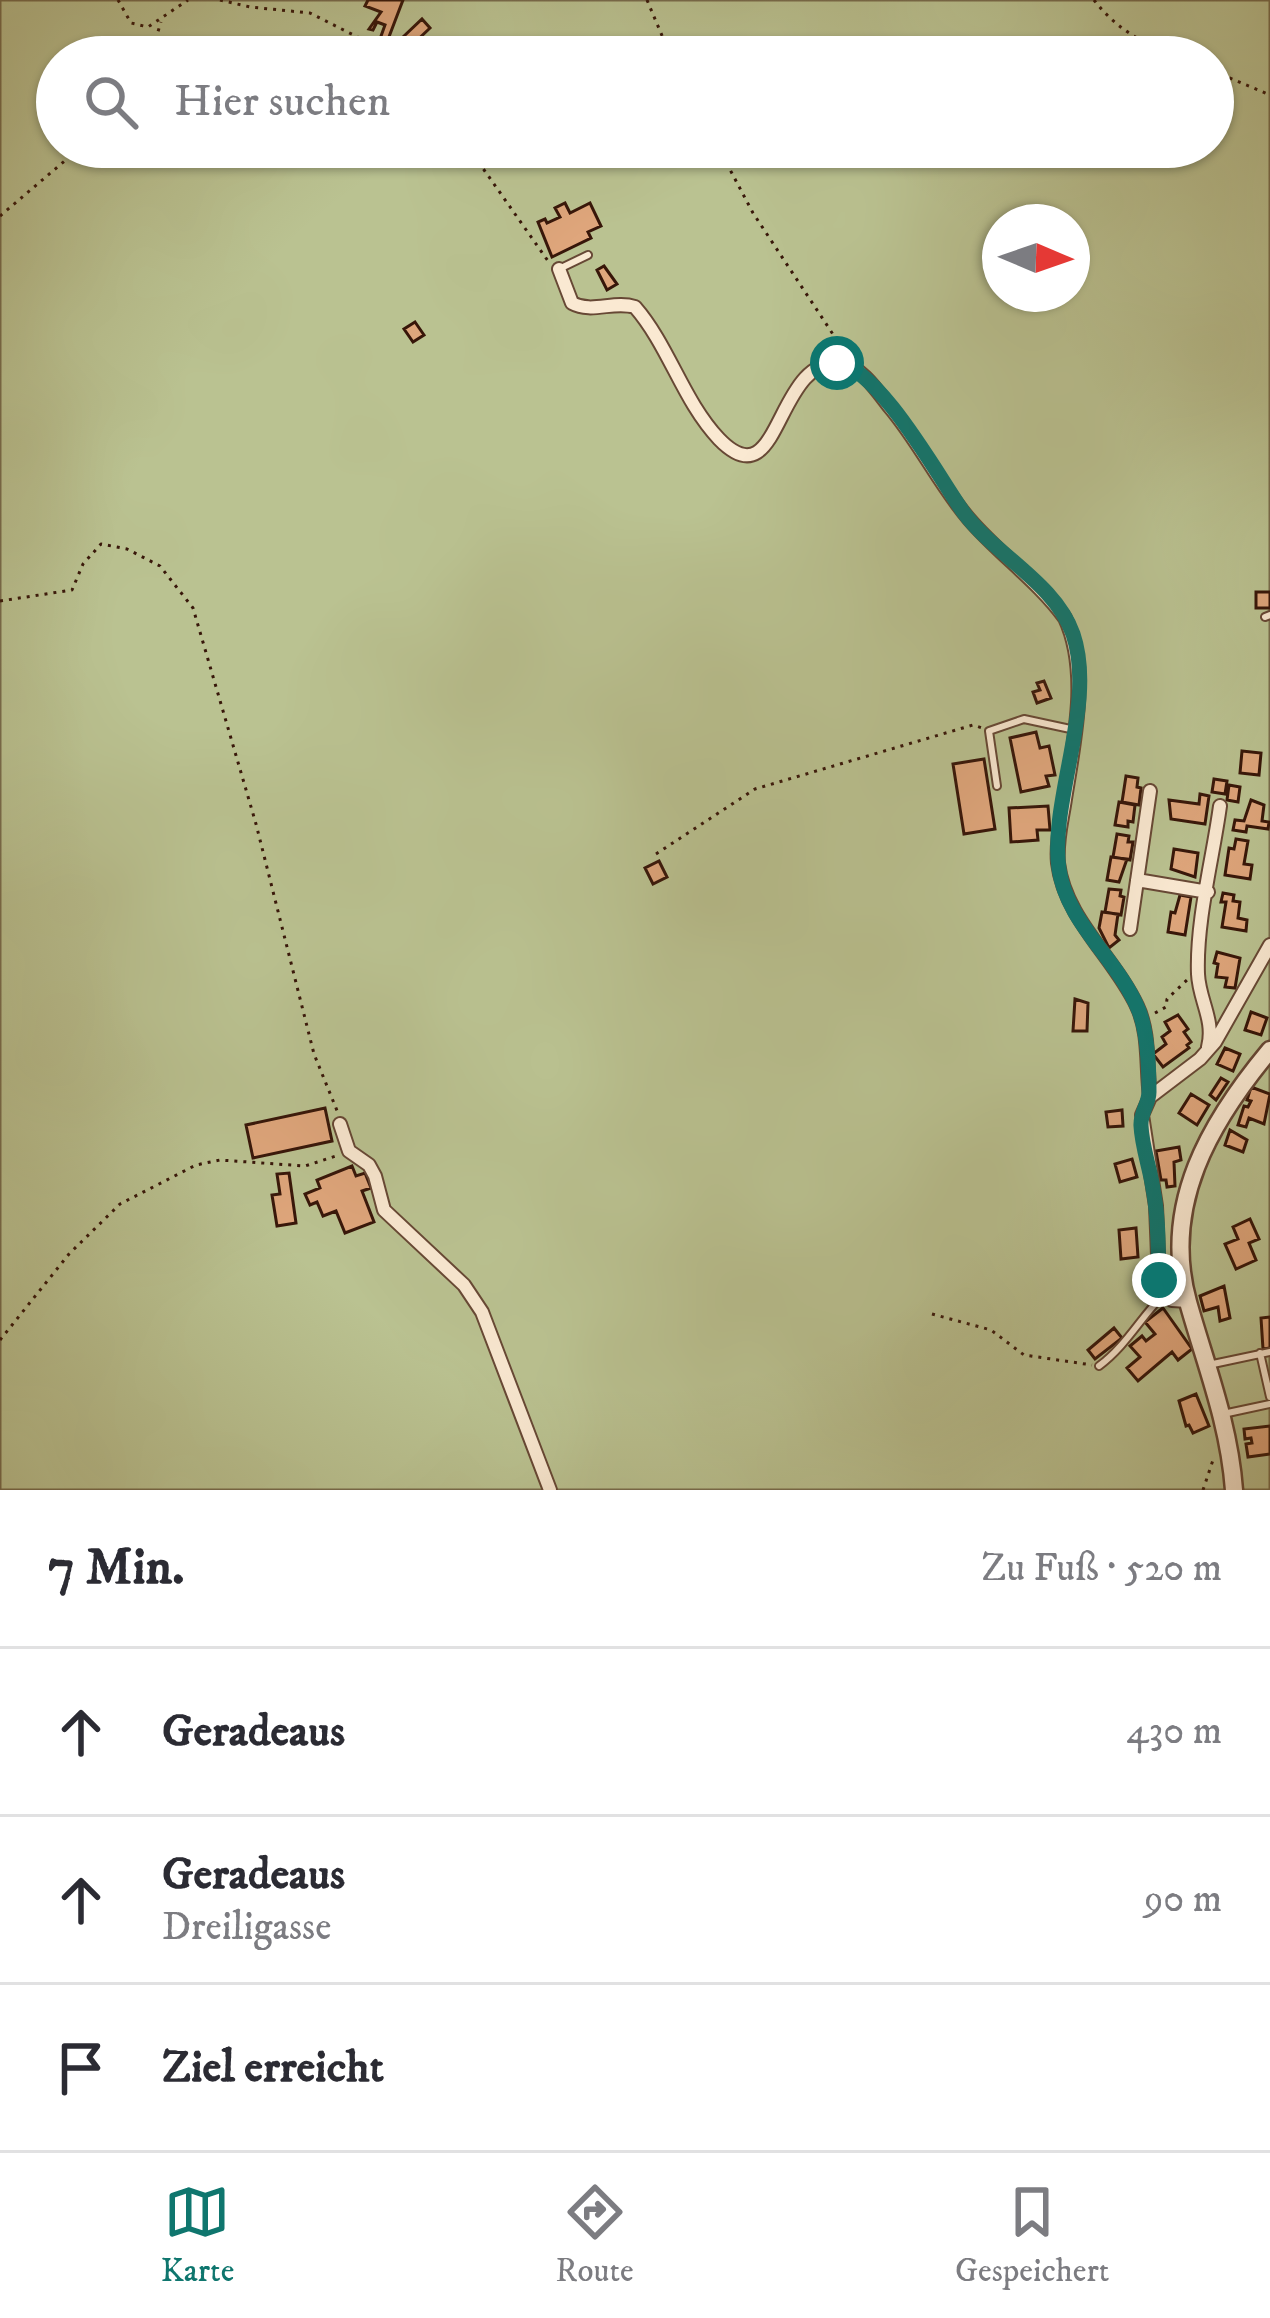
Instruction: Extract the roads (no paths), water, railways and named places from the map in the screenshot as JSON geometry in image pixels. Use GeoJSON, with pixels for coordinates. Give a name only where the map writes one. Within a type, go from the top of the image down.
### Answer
{"type":"FeatureCollection","features":[{"type":"Feature","properties":{"kind":"street"},"geometry":{"type":"LineString","coordinates":[[559,268],[572,303],[581,308],[622,303],[635,307],[703,419],[724,444],[740,453],[761,452],[769,445],[788,397],[801,380],[828,366],[847,364],[909,429],[966,516],[1065,618],[1077,650],[1075,730],[1058,843],[1060,877],[1068,899],[1142,1018],[1150,1097]]}},
{"type":"Feature","properties":{"kind":"street"},"geometry":{"type":"LineString","coordinates":[[1130,928],[1150,791]]}},
{"type":"Feature","properties":{"kind":"street"},"geometry":{"type":"LineString","coordinates":[[1208,1051],[1211,1023],[1198,974],[1220,806]]}},
{"type":"Feature","properties":{"kind":"street"},"geometry":{"type":"LineString","coordinates":[[1137,880],[1208,892]]}},
{"type":"Feature","properties":{"kind":"street"},"geometry":{"type":"LineString","coordinates":[[1188,1301],[1172,1300],[1159,1280],[1154,1189],[1142,1115],[1150,1097],[1208,1051],[1270,945]]}},
{"type":"Feature","properties":{"kind":"street"},"geometry":{"type":"LineString","coordinates":[[1234,1490],[1223,1414],[1188,1301],[1180,1226],[1192,1176],[1211,1132],[1270,1050]]}},
{"type":"Feature","properties":{"kind":"street"},"geometry":{"type":"LineString","coordinates":[[340,1124],[349,1151],[369,1165],[375,1176],[377,1195],[391,1219],[464,1285],[482,1312],[550,1490]]}},
{"type":"Feature","properties":{"kind":"lane"},"geometry":{"type":"LineString","coordinates":[[559,268],[588,256]]}},
{"type":"Feature","properties":{"kind":"lane"},"geometry":{"type":"LineString","coordinates":[[997,786],[989,731],[1018,719],[1075,730]]}},
{"type":"Feature","properties":{"kind":"lane"},"geometry":{"type":"LineString","coordinates":[[1100,1366],[1164,1294]]}},
{"type":"Feature","properties":{"kind":"lane"},"geometry":{"type":"LineString","coordinates":[[1209,1365],[1270,1352]]}},
{"type":"Feature","properties":{"kind":"lane"},"geometry":{"type":"LineString","coordinates":[[1223,1414],[1270,1401],[1260,1353]]}}]}
